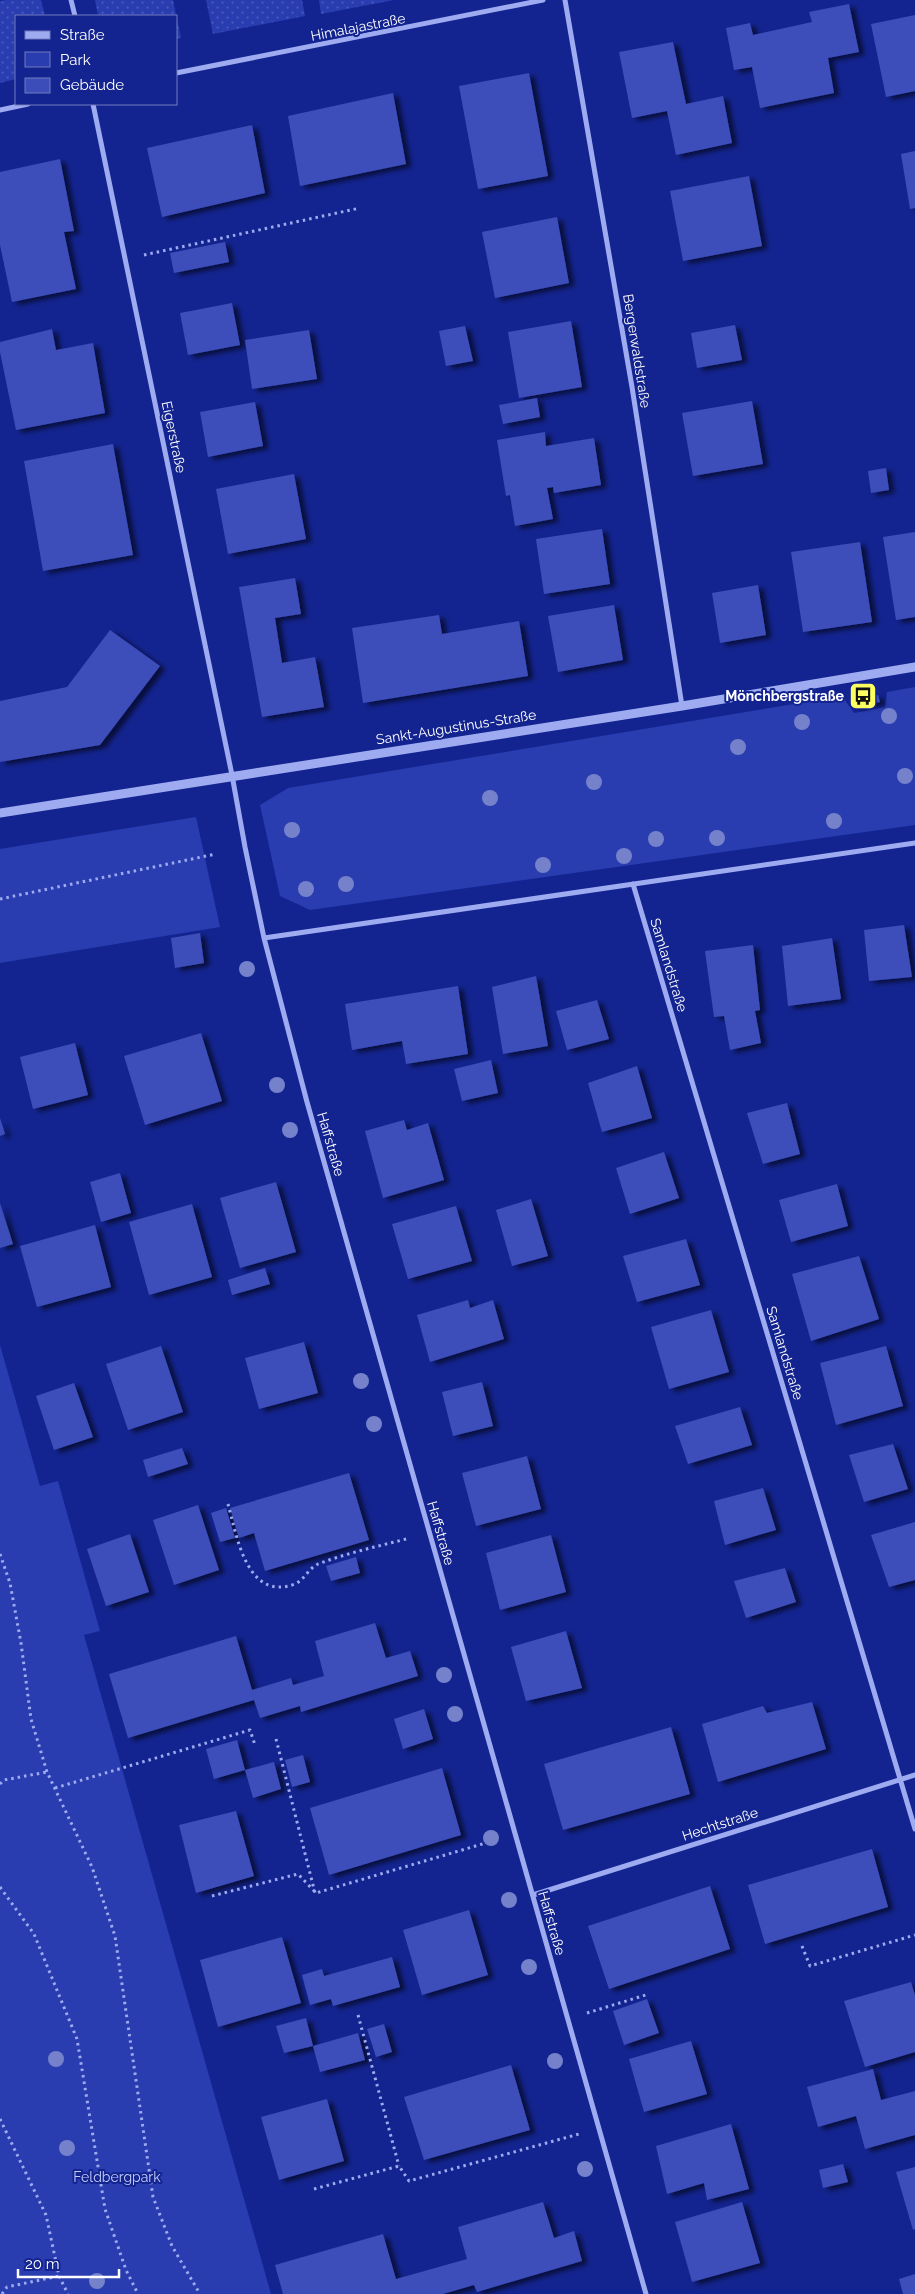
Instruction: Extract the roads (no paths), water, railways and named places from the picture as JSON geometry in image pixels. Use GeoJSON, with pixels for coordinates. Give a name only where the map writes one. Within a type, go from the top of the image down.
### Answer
{"type":"FeatureCollection","features":[{"type":"Feature","properties":{"kind":"street"},"geometry":{"type":"LineString","coordinates":[[71,0],[75,15]]}},
{"type":"Feature","properties":{"kind":"street","name":"Himalajastraße"},"geometry":{"type":"LineString","coordinates":[[178,73],[543,0]]}},
{"type":"Feature","properties":{"kind":"street","name":"Bergerwaldstraße"},"geometry":{"type":"LineString","coordinates":[[565,0],[633,397],[682,706]]}},
{"type":"Feature","properties":{"kind":"street"},"geometry":{"type":"LineString","coordinates":[[0,110],[23,105]]}},
{"type":"Feature","properties":{"kind":"street","name":"Eigerstraße"},"geometry":{"type":"LineString","coordinates":[[93,105],[232,775]]}},
{"type":"Feature","properties":{"kind":"street","name":"Sankt-Augustinus-Straße"},"geometry":{"type":"LineString","coordinates":[[0,813],[232,775],[682,706],[915,666]]}},
{"type":"Feature","properties":{"kind":"street","name":"Haffstraße"},"geometry":{"type":"LineString","coordinates":[[232,775],[264,938],[310,1111],[646,2294]]}},
{"type":"Feature","properties":{"kind":"street"},"geometry":{"type":"LineString","coordinates":[[264,938],[915,843]]}},
{"type":"Feature","properties":{"kind":"street","name":"Samlandstraße"},"geometry":{"type":"LineString","coordinates":[[633,884],[915,1829]]}},
{"type":"Feature","properties":{"kind":"street","name":"Hechtstraße"},"geometry":{"type":"LineString","coordinates":[[533,1896],[915,1774]]}},
{"type":"Feature","properties":{"kind":"place","name":"Mönchbergstraße"},"geometry":{"type":"Point","coordinates":[863,696]}},
{"type":"Feature","properties":{"kind":"park label","name":"Feldbergpark"},"geometry":{"type":"Point","coordinates":[117,2177]}}]}
